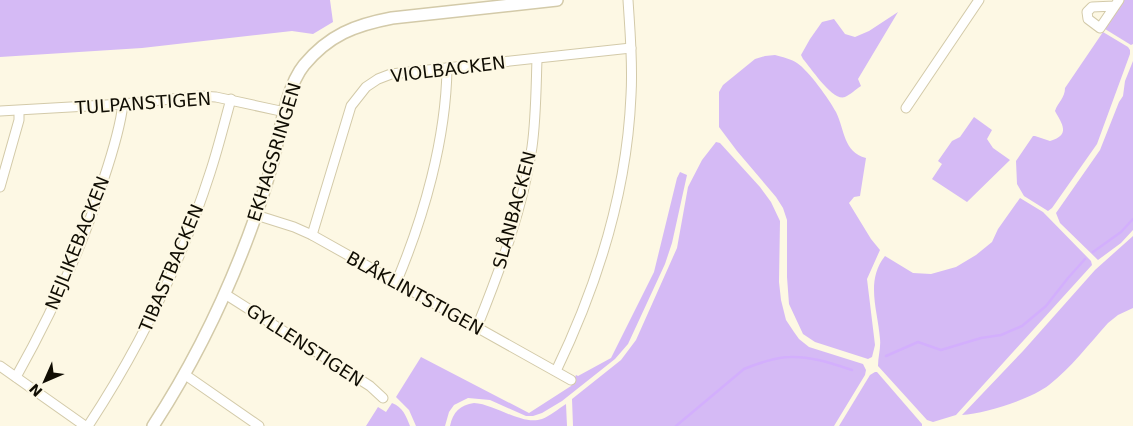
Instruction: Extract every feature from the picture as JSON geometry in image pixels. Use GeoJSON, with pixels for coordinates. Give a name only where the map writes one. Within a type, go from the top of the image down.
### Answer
{"type":"FeatureCollection","features":[{"type":"Feature","properties":{"kind":"street","name":"EKHAGSRINGEN"},"geometry":{"type":"LineString","coordinates":[[158,424],[225,294],[256,215],[292,88],[303,66],[329,40],[348,30],[392,18],[557,0]]}},
{"type":"Feature","properties":{"kind":"street"},"geometry":{"type":"LineString","coordinates":[[556,371],[582,316],[599,268],[609,235],[623,171],[631,95],[628,0]]}},
{"type":"Feature","properties":{"kind":"street"},"geometry":{"type":"LineString","coordinates":[[906,108],[979,0]]}},
{"type":"Feature","properties":{"kind":"street","name":"VIOLBACKEN"},"geometry":{"type":"LineString","coordinates":[[312,235],[346,118],[357,96],[378,79],[391,74],[631,48]]}},
{"type":"Feature","properties":{"kind":"street","name":"SLÅNBACKEN"},"geometry":{"type":"LineString","coordinates":[[477,327],[516,220],[532,147],[538,59]]}},
{"type":"Feature","properties":{"kind":"street"},"geometry":{"type":"LineString","coordinates":[[396,282],[419,222],[433,172],[444,109],[447,68]]}},
{"type":"Feature","properties":{"kind":"street","name":"TULPANSTIGEN"},"geometry":{"type":"LineString","coordinates":[[0,111],[123,104],[200,96],[231,99],[285,112]]}},
{"type":"Feature","properties":{"kind":"street","name":"TIBASTBACKEN"},"geometry":{"type":"LineString","coordinates":[[87,426],[132,355],[174,270],[211,172],[231,99]]}},
{"type":"Feature","properties":{"kind":"street","name":"NEJLIKEBACKEN"},"geometry":{"type":"LineString","coordinates":[[16,377],[56,302],[94,210],[115,142],[123,104]]}},
{"type":"Feature","properties":{"kind":"street"},"geometry":{"type":"LineString","coordinates":[[0,187],[19,120],[19,111]]}},
{"type":"Feature","properties":{"kind":"street","name":"BLÅKLINTSTIGEN"},"geometry":{"type":"LineString","coordinates":[[256,215],[294,226],[312,235],[571,380]]}},
{"type":"Feature","properties":{"kind":"street","name":"GYLLENSTIGEN"},"geometry":{"type":"LineString","coordinates":[[225,294],[370,386],[383,398]]}},
{"type":"Feature","properties":{"kind":"street"},"geometry":{"type":"LineString","coordinates":[[0,366],[87,426]]}},
{"type":"Feature","properties":{"kind":"street"},"geometry":{"type":"LineString","coordinates":[[184,374],[259,426]]}},
{"type":"Feature","properties":{"kind":"shaded area"},"geometry":{"type":"Polygon","coordinates":[[[0,0],[330,0],[333,22],[313,34],[292,31],[142,48],[0,57],[0,0]]]}},
{"type":"Feature","properties":{"kind":"shaded area"},"geometry":{"type":"Polygon","coordinates":[[[1124,0],[1133,0],[1133,44],[1131,45],[1105,29],[1124,0]]]}},
{"type":"Feature","properties":{"kind":"shaded area"},"geometry":{"type":"Polygon","coordinates":[[[898,12],[858,79],[861,86],[845,97],[840,97],[829,90],[801,55],[822,22],[834,19],[845,34],[855,37],[869,31],[898,12]]]}},
{"type":"Feature","properties":{"kind":"shaded area"},"geometry":{"type":"Polygon","coordinates":[[[1103,32],[1128,47],[1130,54],[1097,144],[1048,211],[1024,196],[1017,184],[1016,161],[1033,136],[1050,141],[1061,136],[1063,129],[1055,111],[1056,108],[1064,95],[1065,88],[1103,32]]]}},
{"type":"Feature","properties":{"kind":"shaded area"},"geometry":{"type":"Polygon","coordinates":[[[775,55],[795,62],[807,72],[836,112],[849,146],[858,155],[866,158],[860,196],[854,197],[849,203],[880,250],[867,279],[875,345],[872,357],[868,359],[815,342],[803,334],[789,304],[787,220],[783,208],[719,127],[719,92],[723,85],[755,59],[775,55]]]}},
{"type":"Feature","properties":{"kind":"shaded area"},"geometry":{"type":"Polygon","coordinates":[[[1133,61],[1133,230],[1121,243],[1098,260],[1060,223],[1056,213],[1100,150],[1123,96],[1125,81],[1133,61]]]}},
{"type":"Feature","properties":{"kind":"shaded area"},"geometry":{"type":"Polygon","coordinates":[[[974,117],[992,130],[987,139],[993,148],[1010,160],[967,202],[932,179],[942,164],[938,161],[952,141],[960,137],[974,117]]]}},
{"type":"Feature","properties":{"kind":"shaded area"},"geometry":{"type":"Polygon","coordinates":[[[716,142],[720,143],[760,187],[771,202],[780,221],[779,282],[786,320],[799,339],[809,347],[863,364],[866,370],[865,375],[834,426],[573,426],[572,399],[621,360],[636,340],[677,248],[688,187],[702,160],[716,142]]]}},
{"type":"Feature","properties":{"kind":"shaded area"},"geometry":{"type":"Polygon","coordinates":[[[680,172],[687,175],[672,243],[665,264],[628,344],[615,359],[562,401],[542,413],[526,416],[490,400],[468,398],[454,405],[449,412],[445,426],[416,426],[409,410],[396,397],[421,357],[529,413],[571,386],[576,375],[578,376],[611,358],[654,272],[680,172]]]}},
{"type":"Feature","properties":{"kind":"shaded area"},"geometry":{"type":"Polygon","coordinates":[[[1020,198],[1043,212],[1091,261],[1092,265],[956,415],[933,422],[927,420],[878,366],[880,342],[874,286],[879,266],[885,256],[913,273],[931,274],[956,267],[976,255],[992,242],[998,229],[1020,198]]]}},
{"type":"Feature","properties":{"kind":"shaded area"},"geometry":{"type":"Polygon","coordinates":[[[1133,236],[1133,308],[1118,315],[1108,323],[1080,356],[1049,385],[1007,405],[983,412],[962,415],[1023,351],[1095,270],[1133,236]]]}},
{"type":"Feature","properties":{"kind":"shaded area"},"geometry":{"type":"Polygon","coordinates":[[[877,372],[922,426],[839,426],[870,375],[877,372]]]}},
{"type":"Feature","properties":{"kind":"shaded area"},"geometry":{"type":"Polygon","coordinates":[[[392,403],[401,409],[410,426],[366,426],[378,407],[386,412],[392,403]]]}},
{"type":"Feature","properties":{"kind":"shaded area"},"geometry":{"type":"Polygon","coordinates":[[[474,403],[482,404],[526,420],[545,418],[566,404],[567,426],[450,426],[453,417],[461,407],[474,403]]]}},
{"type":"Feature","properties":{"kind":"waterway"},"geometry":{"type":"LineString","coordinates":[[1093,252],[1121,232],[1133,219]]}},
{"type":"Feature","properties":{"kind":"waterway"},"geometry":{"type":"LineString","coordinates":[[886,356],[918,342],[941,350],[981,338],[1001,335],[1022,326],[1046,306],[1085,259]]}},
{"type":"Feature","properties":{"kind":"waterway"},"geometry":{"type":"LineString","coordinates":[[676,426],[744,369],[760,363],[785,357],[798,357],[822,361],[852,370]]}}]}
